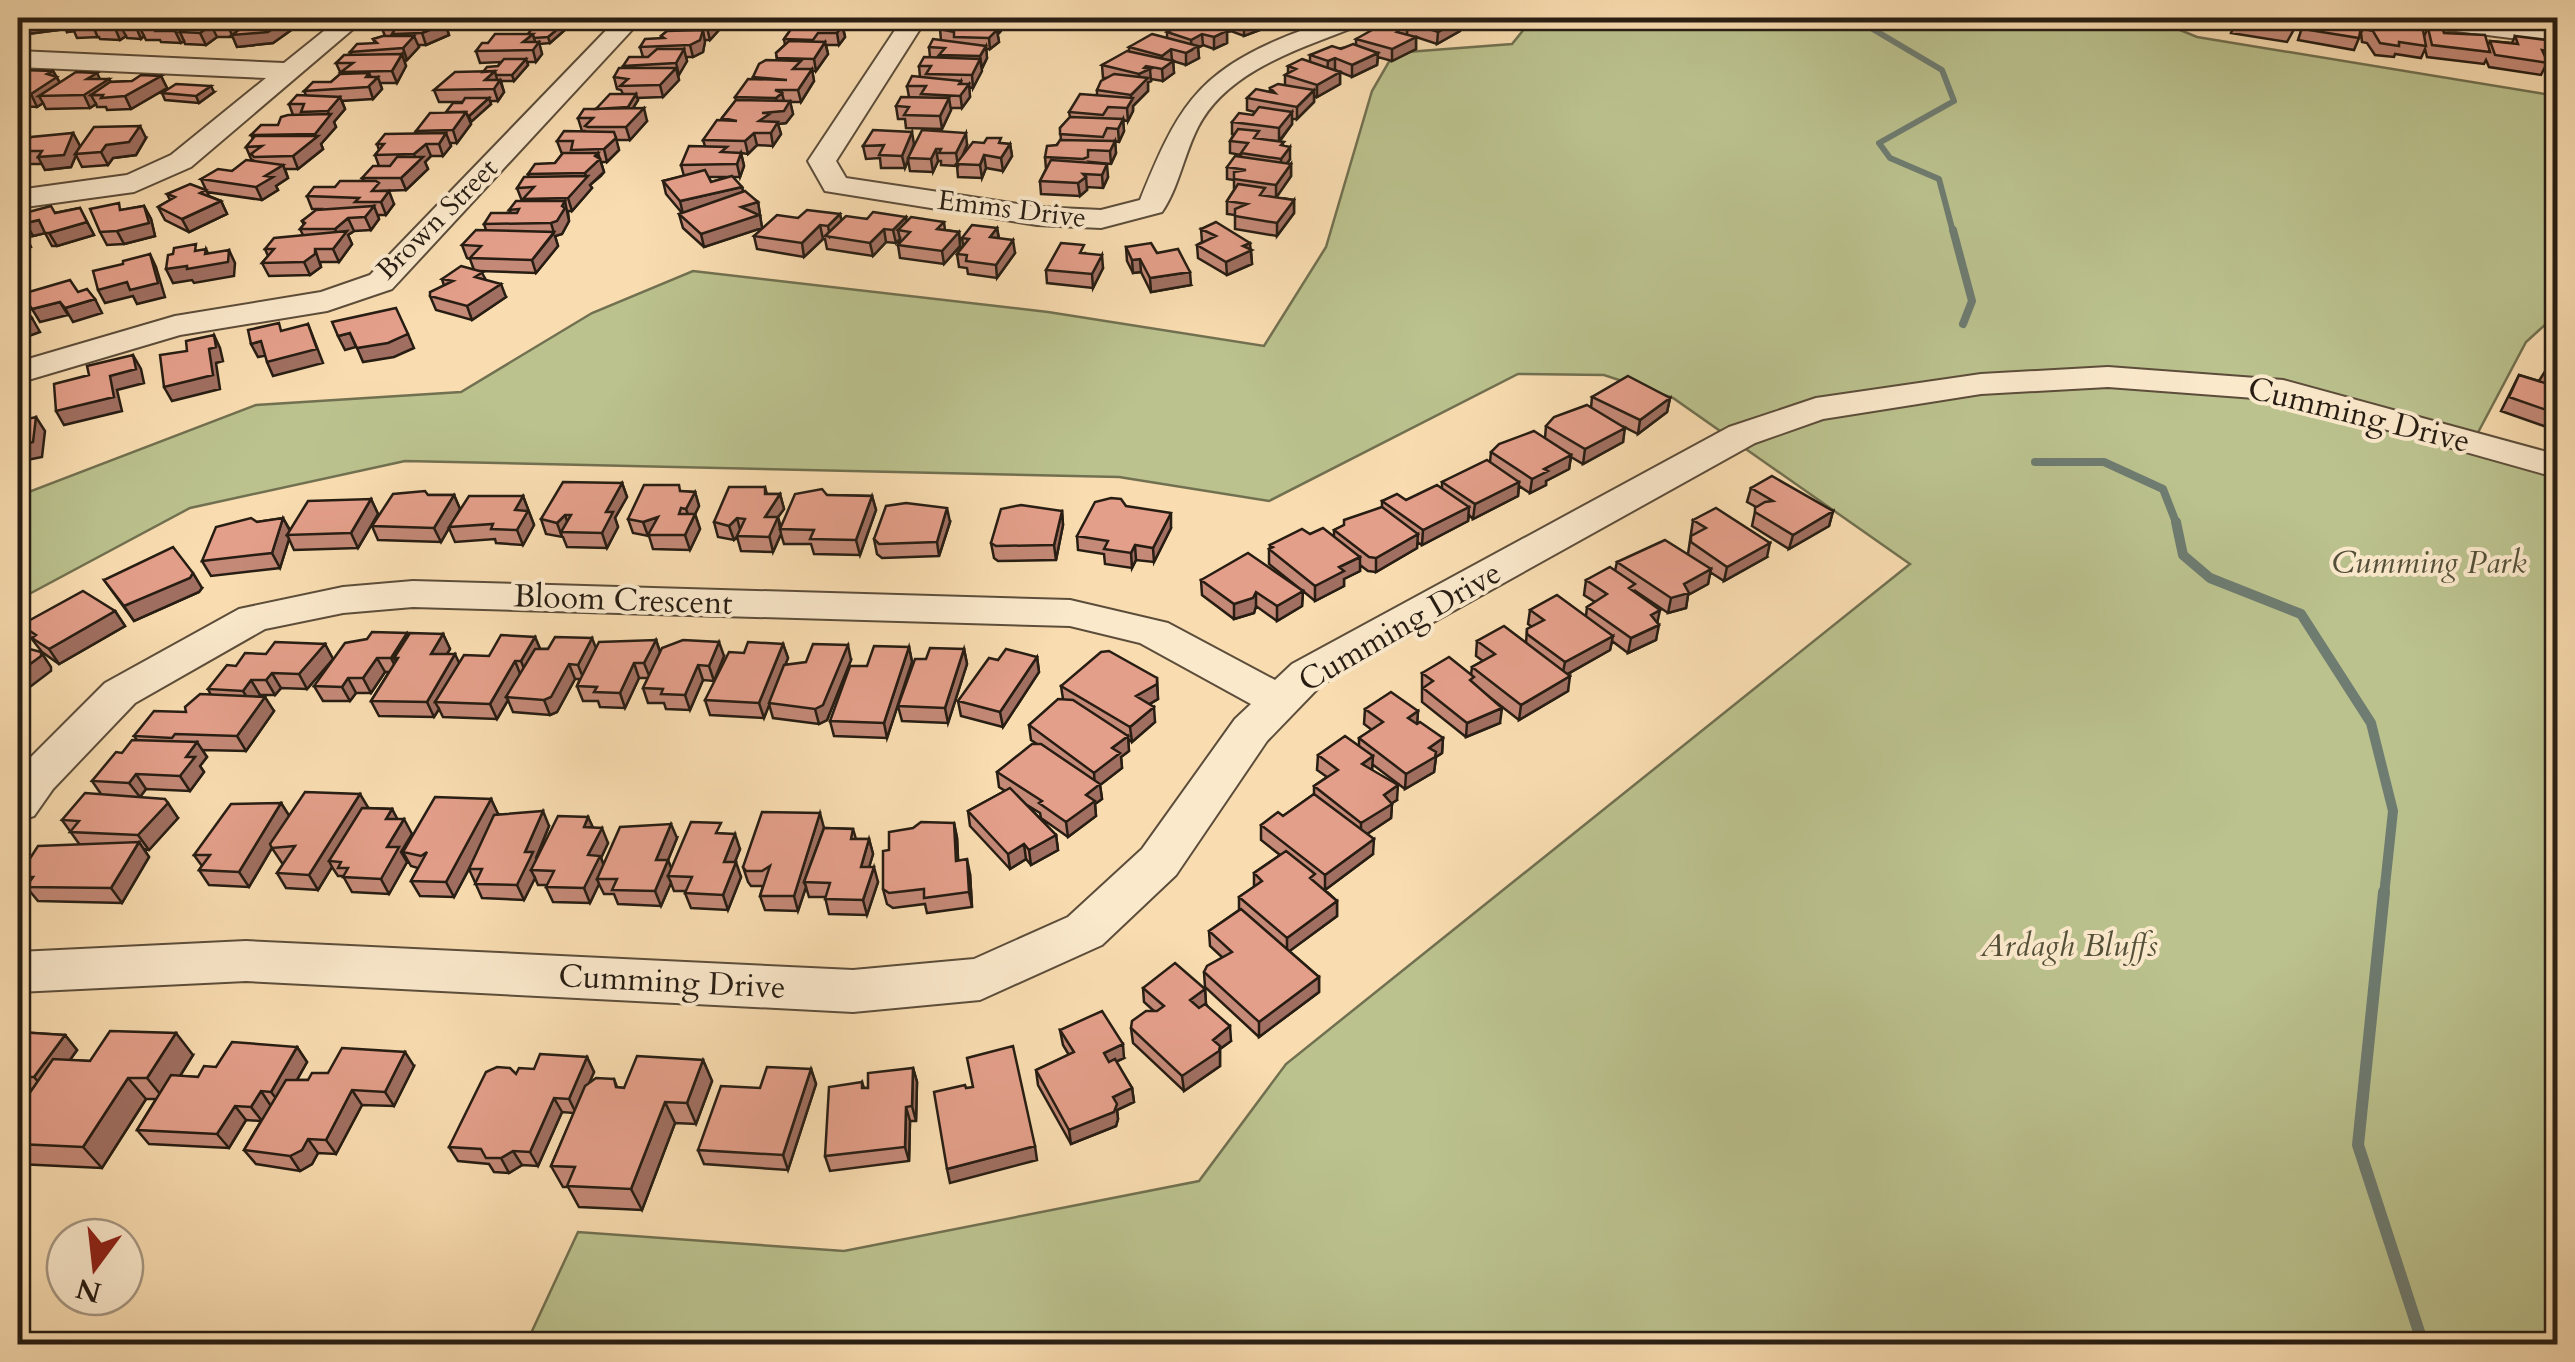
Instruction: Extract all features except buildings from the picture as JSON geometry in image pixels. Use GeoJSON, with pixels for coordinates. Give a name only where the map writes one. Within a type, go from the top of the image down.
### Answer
{"type":"FeatureCollection","features":[{"type":"Feature","properties":{"kind":"street"},"geometry":{"type":"LineString","coordinates":[[18,199],[134,182],[181,161],[354,18]]}},
{"type":"Feature","properties":{"kind":"street","name":"Brown Street"},"geometry":{"type":"LineString","coordinates":[[18,374],[175,326],[327,301],[380,282],[630,18]]}},
{"type":"Feature","properties":{"kind":"street","name":"Emms Drive"},"geometry":{"type":"LineString","coordinates":[[914,18],[822,161],[836,186],[1038,216],[1102,219],[1152,206],[1192,115],[1216,86],[1253,62],[1356,18]]}},
{"type":"Feature","properties":{"kind":"street"},"geometry":{"type":"LineString","coordinates":[[2408,18],[2558,36]]}},
{"type":"Feature","properties":{"kind":"street"},"geometry":{"type":"LineString","coordinates":[[18,59],[290,71]]}},
{"type":"Feature","properties":{"kind":"street","name":"Cumming Drive"},"geometry":{"type":"LineString","coordinates":[[18,972],[246,960],[853,991],[980,979],[1085,932],[1159,862],[1251,730],[1307,674],[1742,435],[1816,409],[1981,384],[2108,377],[2218,382],[2282,390],[2558,467]]}},
{"type":"Feature","properties":{"kind":"street","name":"Bloom Crescent"},"geometry":{"type":"LineString","coordinates":[[18,804],[37,777],[120,693],[206,643],[253,618],[384,595],[1077,614],[1153,633],[1280,701]]}},
{"type":"Feature","properties":{"kind":"green space","name":"Ardagh Bluffs"},"geometry":{"type":"Polygon","coordinates":[[[1533,18],[2151,18],[2197,37],[2557,96],[2557,314],[2526,342],[2473,442],[2557,468],[2557,1344],[526,1344],[578,1232],[844,1251],[1199,1181],[1286,1064],[1910,564],[1673,398],[1604,375],[1518,374],[1269,501],[1119,477],[405,461],[190,508],[18,600],[18,496],[256,405],[461,392],[592,313],[693,271],[1048,312],[1264,346],[1326,247],[1372,91],[1394,53],[1512,44],[1533,18]]]}},
{"type":"Feature","properties":{"kind":"waterway"},"geometry":{"type":"LineString","coordinates":[[1854,18],[1942,70],[1954,101],[1879,143],[1890,158],[1939,179],[1953,232]]}},
{"type":"Feature","properties":{"kind":"waterway"},"geometry":{"type":"LineString","coordinates":[[1953,230],[1972,301],[1963,324]]}},
{"type":"Feature","properties":{"kind":"waterway"},"geometry":{"type":"LineString","coordinates":[[2035,462],[2104,462],[2163,489],[2176,523]]}},
{"type":"Feature","properties":{"kind":"waterway"},"geometry":{"type":"LineString","coordinates":[[2176,523],[2183,555],[2210,578],[2301,614],[2371,723],[2393,811],[2384,895]]}},
{"type":"Feature","properties":{"kind":"waterway"},"geometry":{"type":"LineString","coordinates":[[2384,892],[2358,1145],[2423,1344]]}},
{"type":"Feature","properties":{"kind":"park label","name":"Cumming Park"},"geometry":{"type":"Point","coordinates":[2429,563]}}]}
